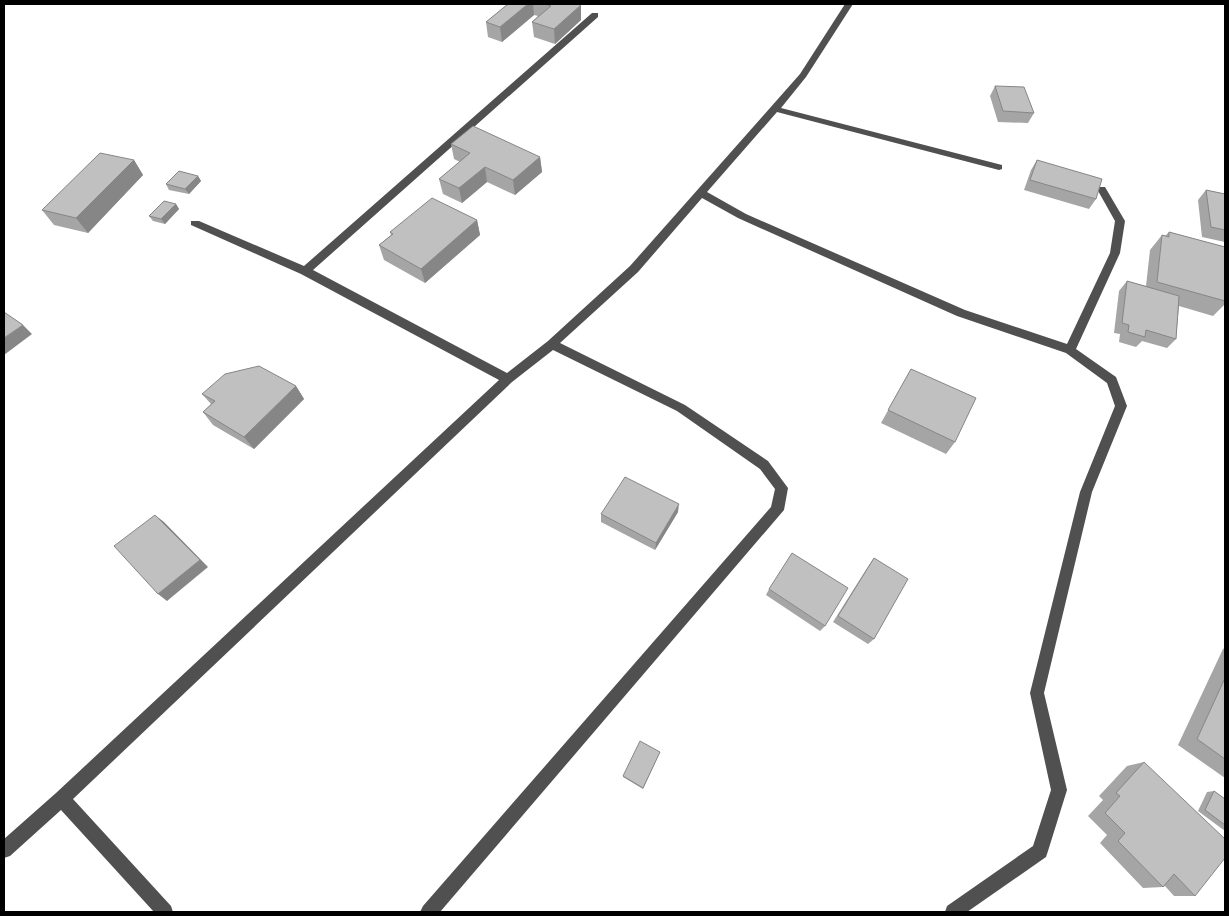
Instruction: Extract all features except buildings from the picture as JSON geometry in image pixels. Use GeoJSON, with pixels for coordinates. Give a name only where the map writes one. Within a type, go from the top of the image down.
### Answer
{"type":"FeatureCollection","features":[{"type":"Feature","properties":{"kind":"street"},"geometry":{"type":"LineString","coordinates":[[4,850],[62,799],[508,379],[552,344],[634,269],[803,75],[847,4]]}},
{"type":"Feature","properties":{"kind":"street"},"geometry":{"type":"LineString","coordinates":[[304,271],[595,15]]}},
{"type":"Feature","properties":{"kind":"street"},"geometry":{"type":"LineString","coordinates":[[775,109],[999,167]]}},
{"type":"Feature","properties":{"kind":"street"},"geometry":{"type":"LineString","coordinates":[[1070,350],[1115,254],[1120,221],[1102,189]]}},
{"type":"Feature","properties":{"kind":"street"},"geometry":{"type":"LineString","coordinates":[[701,193],[742,216],[961,313],[1070,350],[1112,380],[1121,406],[1086,492],[1037,693],[1059,790],[1040,851],[953,912]]}},
{"type":"Feature","properties":{"kind":"street"},"geometry":{"type":"LineString","coordinates":[[194,223],[304,271],[508,379]]}},
{"type":"Feature","properties":{"kind":"street"},"geometry":{"type":"LineString","coordinates":[[429,912],[777,510],[782,488],[764,465],[681,408],[552,344]]}},
{"type":"Feature","properties":{"kind":"street"},"geometry":{"type":"LineString","coordinates":[[62,799],[165,912]]}}]}
